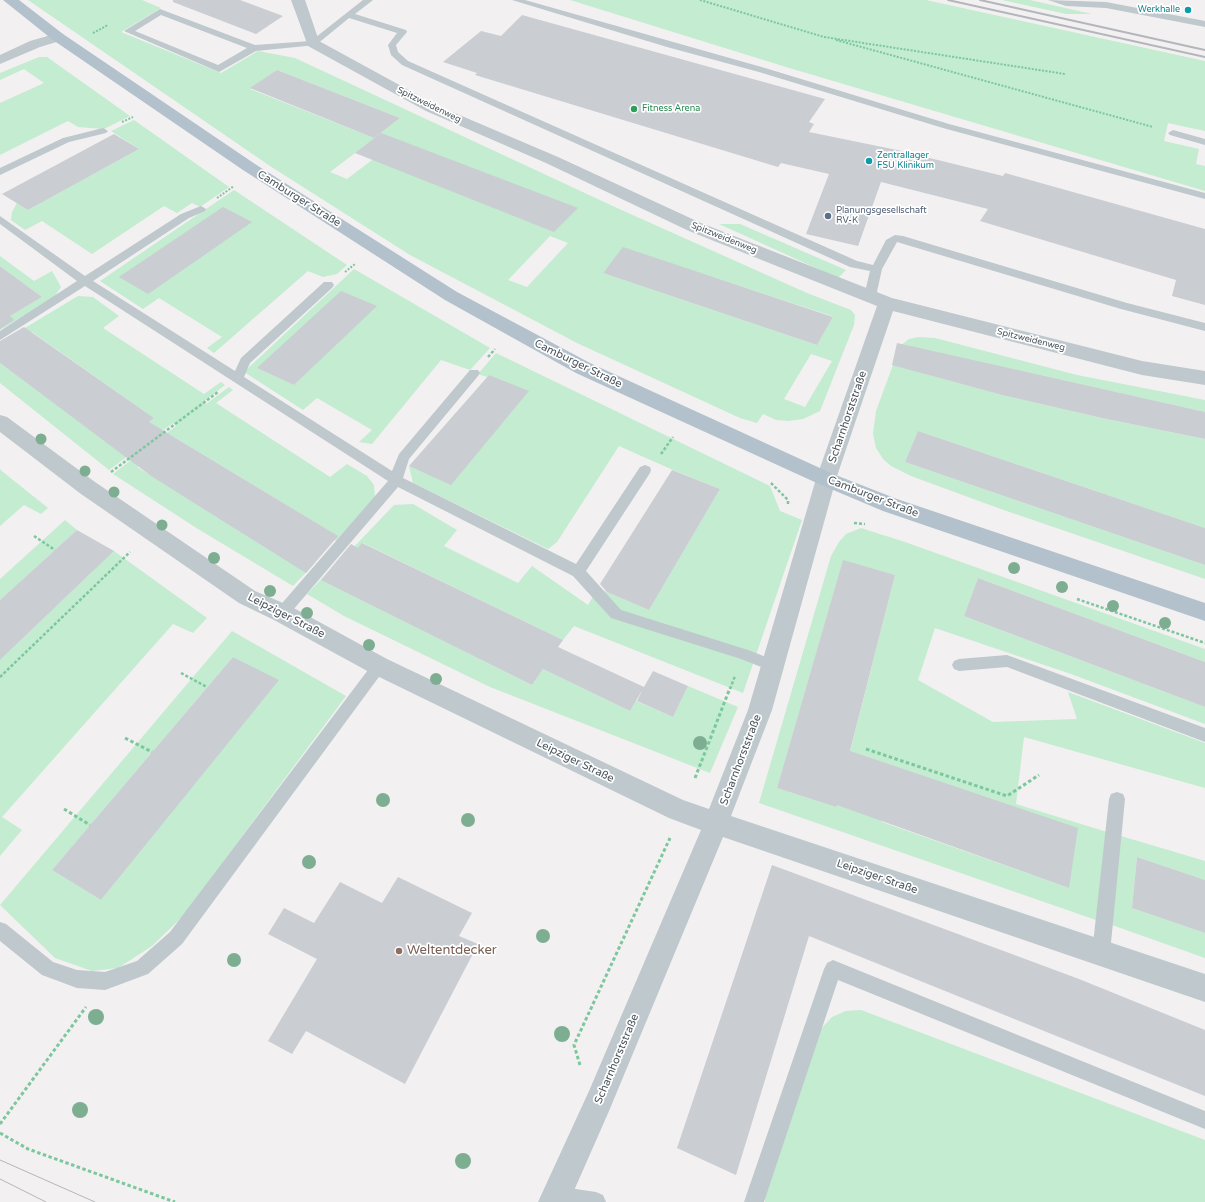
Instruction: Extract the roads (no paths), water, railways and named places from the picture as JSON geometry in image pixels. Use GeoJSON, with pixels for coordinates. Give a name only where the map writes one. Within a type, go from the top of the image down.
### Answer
{"type":"FeatureCollection","features":[{"type":"Feature","properties":{"kind":"main road","name":"Camburger Straße"},"geometry":{"type":"LineString","coordinates":[[10,0],[58,37],[249,167],[451,296],[583,368],[826,479],[948,525],[1205,612]]}},
{"type":"Feature","properties":{"kind":"street"},"geometry":{"type":"LineString","coordinates":[[298,0],[313,43]]}},
{"type":"Feature","properties":{"kind":"street"},"geometry":{"type":"LineString","coordinates":[[0,60],[35,44],[58,37]]}},
{"type":"Feature","properties":{"kind":"street","name":"Spitzweidenweg"},"geometry":{"type":"LineString","coordinates":[[313,43],[431,108],[552,160],[695,227],[887,303],[1142,368],[1205,378]]}},
{"type":"Feature","properties":{"kind":"street","name":"Scharnhorststraße"},"geometry":{"type":"LineString","coordinates":[[554,1199],[599,1101],[716,824],[757,717],[774,666],[826,479],[887,303]]}},
{"type":"Feature","properties":{"kind":"street","name":"Leipziger Straße"},"geometry":{"type":"LineString","coordinates":[[0,422],[88,488],[247,597],[282,613],[379,666],[678,810],[1205,988]]}},
{"type":"Feature","properties":{"kind":"lane"},"geometry":{"type":"LineString","coordinates":[[254,48],[219,69],[128,31],[160,12],[254,48],[313,43],[369,0]]}},
{"type":"Feature","properties":{"kind":"lane"},"geometry":{"type":"LineString","coordinates":[[516,0],[762,70],[946,126],[1205,196]]}},
{"type":"Feature","properties":{"kind":"lane"},"geometry":{"type":"LineString","coordinates":[[1052,0],[1066,3],[1107,3],[1205,24]]}},
{"type":"Feature","properties":{"kind":"lane"},"geometry":{"type":"LineString","coordinates":[[348,15],[403,32],[396,38],[392,45],[394,53],[405,63],[434,77],[854,264],[876,269]]}},
{"type":"Feature","properties":{"kind":"lane"},"geometry":{"type":"LineString","coordinates":[[0,172],[66,140],[103,132]]}},
{"type":"Feature","properties":{"kind":"lane"},"geometry":{"type":"LineString","coordinates":[[1173,133],[1205,142]]}},
{"type":"Feature","properties":{"kind":"lane"},"geometry":{"type":"LineString","coordinates":[[0,336],[185,216],[201,210]]}},
{"type":"Feature","properties":{"kind":"lane"},"geometry":{"type":"LineString","coordinates":[[0,220],[85,281],[396,480],[578,572],[616,614],[744,654],[774,666]]}},
{"type":"Feature","properties":{"kind":"lane"},"geometry":{"type":"LineString","coordinates":[[870,296],[876,269],[890,242],[895,238],[904,239],[1125,306],[1205,327]]}},
{"type":"Feature","properties":{"kind":"lane"},"geometry":{"type":"LineString","coordinates":[[238,378],[245,361],[328,285]]}},
{"type":"Feature","properties":{"kind":"lane"},"geometry":{"type":"LineString","coordinates":[[282,613],[396,480],[403,457],[474,372]]}},
{"type":"Feature","properties":{"kind":"lane"},"geometry":{"type":"LineString","coordinates":[[578,572],[645,470]]}},
{"type":"Feature","properties":{"kind":"lane"},"geometry":{"type":"LineString","coordinates":[[959,665],[1007,661],[1205,735]]}},
{"type":"Feature","properties":{"kind":"lane"},"geometry":{"type":"LineString","coordinates":[[0,930],[48,969],[77,979],[105,981],[142,968],[176,938],[379,666]]}},
{"type":"Feature","properties":{"kind":"lane"},"geometry":{"type":"LineString","coordinates":[[1101,953],[1117,799]]}},
{"type":"Feature","properties":{"kind":"lane"},"geometry":{"type":"LineString","coordinates":[[754,1202],[833,969],[1205,1120]]}},
{"type":"Feature","properties":{"kind":"lane"},"geometry":{"type":"LineString","coordinates":[[554,1199],[596,1202]]}},
{"type":"Feature","properties":{"kind":"tram line"},"geometry":{"type":"LineString","coordinates":[[0,1160],[95,1202]]}},
{"type":"Feature","properties":{"kind":"tram line"},"geometry":{"type":"LineString","coordinates":[[0,1179],[46,1202]]}},
{"type":"Feature","properties":{"kind":"railway"},"geometry":{"type":"LineString","coordinates":[[948,0],[1205,57]]}},
{"type":"Feature","properties":{"kind":"railway"},"geometry":{"type":"LineString","coordinates":[[980,0],[1205,50]]}},
{"type":"Feature","properties":{"kind":"place","name":"Werkhalle"},"geometry":{"type":"Point","coordinates":[1188,10]}},
{"type":"Feature","properties":{"kind":"place","name":"Fitness Arena"},"geometry":{"type":"Point","coordinates":[634,109]}},
{"type":"Feature","properties":{"kind":"place","name":"Zentrallager FSU Klinikum"},"geometry":{"type":"Point","coordinates":[869,161]}},
{"type":"Feature","properties":{"kind":"place","name":"Planungsgesellschaft RV-K"},"geometry":{"type":"Point","coordinates":[828,216]}},
{"type":"Feature","properties":{"kind":"place","name":"Weltentdecker"},"geometry":{"type":"Point","coordinates":[399,951]}}]}
